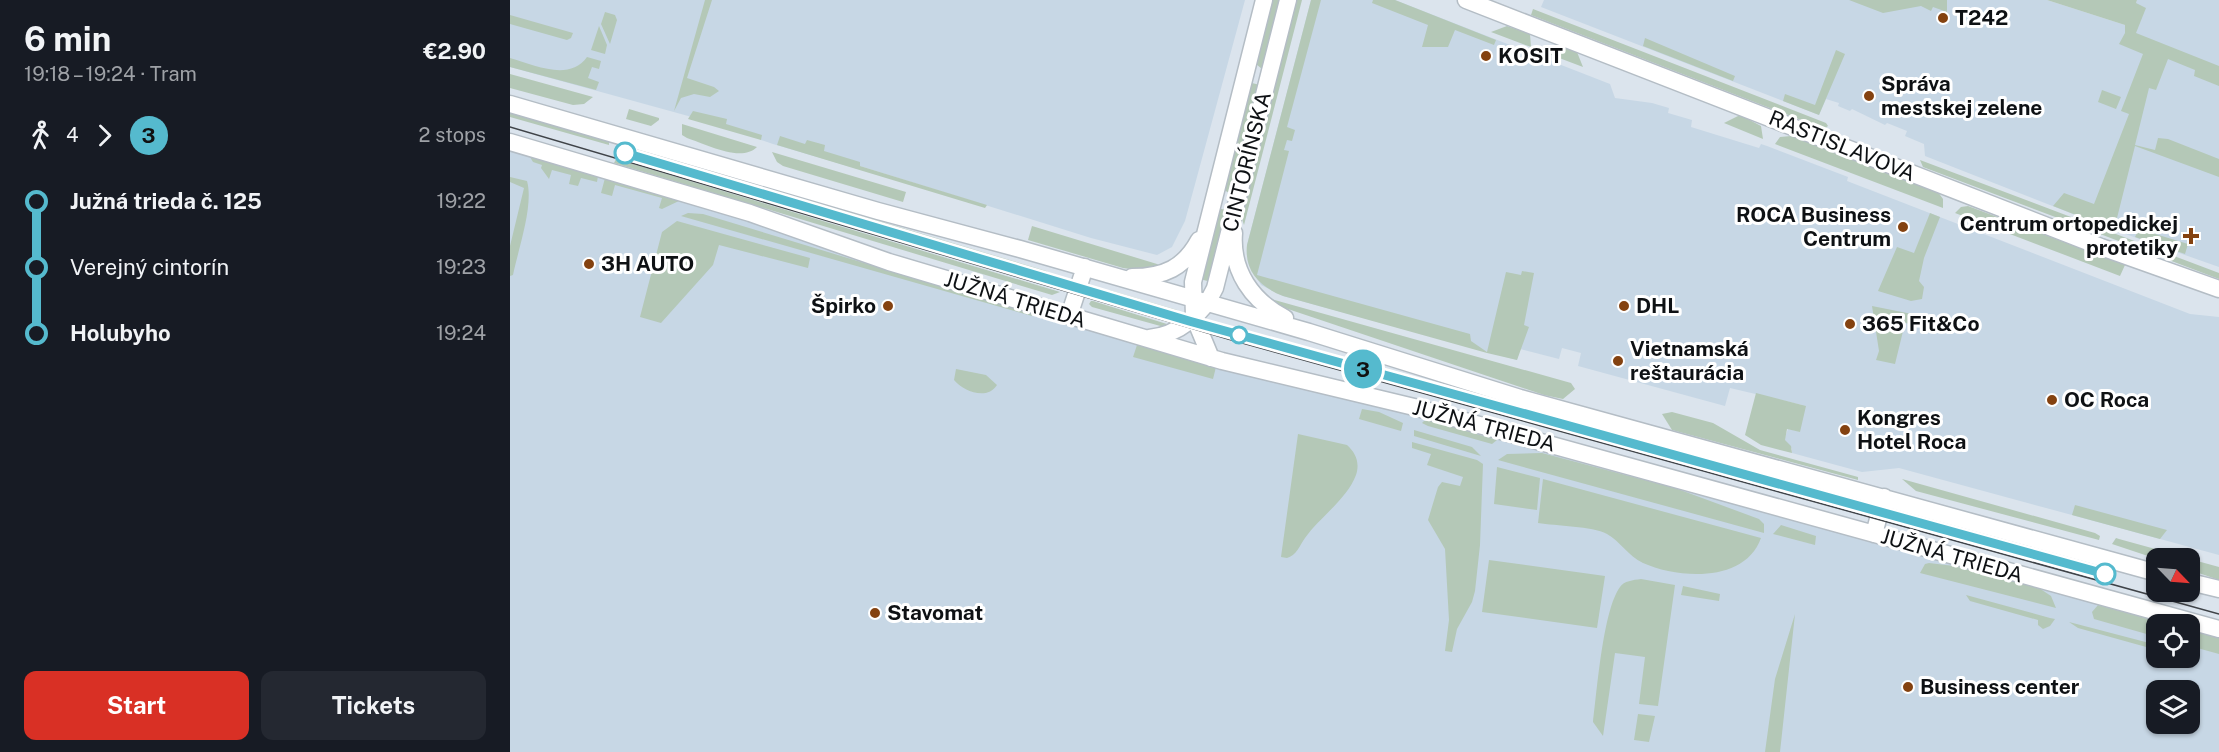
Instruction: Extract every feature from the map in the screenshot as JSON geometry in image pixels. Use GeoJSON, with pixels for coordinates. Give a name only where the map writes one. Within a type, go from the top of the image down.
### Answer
{"type":"FeatureCollection","features":[{"type":"Feature","properties":{"kind":"street","name":"CINTORÍNSKA"},"geometry":{"type":"LineString","coordinates":[[1211,358],[1194,317],[1199,301],[1208,223],[1264,0]]}},
{"type":"Feature","properties":{"kind":"street","name":"CINTORÍNSKA"},"geometry":{"type":"LineString","coordinates":[[1199,301],[1215,288],[1288,0]]}},
{"type":"Feature","properties":{"kind":"street","name":"RASTISLAVOVA"},"geometry":{"type":"LineString","coordinates":[[1466,0],[2090,243],[2219,289]]}},
{"type":"Feature","properties":{"kind":"street","name":"JUŽNÁ TRIEDA"},"geometry":{"type":"LineString","coordinates":[[510,104],[899,217],[1121,277],[1309,332],[1520,398],[2146,570]]}},
{"type":"Feature","properties":{"kind":"street","name":"JUŽNÁ TRIEDA"},"geometry":{"type":"LineString","coordinates":[[510,142],[750,213],[889,262],[1211,358],[1414,407],[2219,629]]}},
{"type":"Feature","properties":{"kind":"street"},"geometry":{"type":"LineString","coordinates":[[1236,206],[1234,248],[1249,290],[1266,308],[1309,332]]}},
{"type":"Feature","properties":{"kind":"street"},"geometry":{"type":"LineString","coordinates":[[1121,277],[1151,276],[1175,268],[1190,256],[1208,223]]}},
{"type":"Feature","properties":{"kind":"street"},"geometry":{"type":"LineString","coordinates":[[1069,316],[1084,267]]}},
{"type":"Feature","properties":{"kind":"street"},"geometry":{"type":"LineString","coordinates":[[1145,339],[1172,333],[1194,317]]}},
{"type":"Feature","properties":{"kind":"street"},"geometry":{"type":"LineString","coordinates":[[1874,534],[1884,497]]}},
{"type":"Feature","properties":{"kind":"street"},"geometry":{"type":"LineString","coordinates":[[2200,585],[2219,590]]}},
{"type":"Feature","properties":{"kind":"shaded area"},"geometry":{"type":"Polygon","coordinates":[[[510,0],[1245,0],[1185,221],[1172,247],[1157,255],[1091,238],[860,166],[858,169],[773,144],[761,140],[761,136],[510,67],[510,0]]]}},
{"type":"Feature","properties":{"kind":"shaded area"},"geometry":{"type":"Polygon","coordinates":[[[1311,0],[1395,0],[1610,84],[1615,98],[1652,103],[1669,108],[1668,113],[1692,120],[1691,127],[1759,148],[1761,144],[1767,146],[1848,177],[1847,181],[2190,314],[2219,317],[2219,555],[1899,468],[1862,472],[1792,453],[1792,449],[1784,440],[1788,429],[1798,431],[1802,405],[1730,388],[1725,406],[1578,366],[1581,353],[1562,348],[1559,359],[1520,349],[1517,360],[1283,296],[1261,285],[1248,263],[1247,245],[1311,0]]]}},
{"type":"Feature","properties":{"kind":"shaded area"},"geometry":{"type":"Polygon","coordinates":[[[1544,0],[2047,0],[2125,25],[2126,32],[2137,0],[2219,0],[2219,267],[2114,230],[1925,156],[1924,144],[1905,136],[1907,131],[1887,123],[1885,125],[1852,109],[1850,111],[1838,106],[1839,103],[1826,99],[1819,115],[1541,7],[1544,0]]]}},
{"type":"Feature","properties":{"kind":"shaded area"},"geometry":{"type":"Polygon","coordinates":[[[510,142],[889,262],[2165,614],[2146,614],[2146,668],[2200,668],[2200,624],[2219,629],[2219,752],[510,752],[510,142]]]}},
{"type":"Feature","properties":{"kind":"green space"},"geometry":{"type":"Polygon","coordinates":[[[705,0],[712,0],[687,78],[714,87],[719,91],[710,97],[694,94],[681,98],[674,111],[705,0]]]}},
{"type":"Feature","properties":{"kind":"green space"},"geometry":{"type":"Polygon","coordinates":[[[1271,0],[1281,0],[1262,69],[1256,64],[1271,0]]]}},
{"type":"Feature","properties":{"kind":"green space"},"geometry":{"type":"Polygon","coordinates":[[[1297,0],[1302,0],[1244,225],[1241,216],[1297,0]]]}},
{"type":"Feature","properties":{"kind":"green space"},"geometry":{"type":"Polygon","coordinates":[[[1311,0],[1321,0],[1287,127],[1295,130],[1292,141],[1287,140],[1284,150],[1289,151],[1257,275],[1470,334],[1471,341],[1487,352],[1506,272],[1521,275],[1522,271],[1534,273],[1524,325],[1529,327],[1517,360],[1487,353],[1283,296],[1267,288],[1255,277],[1248,263],[1247,245],[1311,0]]]}},
{"type":"Feature","properties":{"kind":"green space"},"geometry":{"type":"Polygon","coordinates":[[[1373,0],[1395,0],[1496,40],[1494,45],[1455,30],[1448,47],[1422,47],[1428,25],[1372,3],[1373,0]]]}},
{"type":"Feature","properties":{"kind":"green space"},"geometry":{"type":"Polygon","coordinates":[[[1849,0],[1947,0],[1947,12],[1933,7],[1931,11],[1921,6],[1883,13],[1849,0]]]}},
{"type":"Feature","properties":{"kind":"green space"},"geometry":{"type":"Polygon","coordinates":[[[2047,0],[2137,0],[2136,3],[2146,8],[2136,33],[2219,66],[2219,86],[2194,76],[2195,70],[2168,59],[2156,90],[2149,88],[2135,145],[2155,150],[2158,138],[2168,139],[2219,159],[2219,177],[2135,146],[2114,230],[2053,206],[2064,193],[2094,204],[2129,114],[2121,111],[2143,54],[2119,44],[2125,33],[2125,25],[2047,0]]]}},
{"type":"Feature","properties":{"kind":"green space"},"geometry":{"type":"Polygon","coordinates":[[[1533,9],[1826,123],[1828,126],[1824,129],[1531,15],[1533,9]]]}},
{"type":"Feature","properties":{"kind":"green space"},"geometry":{"type":"Polygon","coordinates":[[[605,12],[615,15],[617,20],[610,44],[601,24],[605,12]]]}},
{"type":"Feature","properties":{"kind":"green space"},"geometry":{"type":"Polygon","coordinates":[[[510,15],[573,33],[567,40],[510,24],[510,15]]]}},
{"type":"Feature","properties":{"kind":"green space"},"geometry":{"type":"Polygon","coordinates":[[[599,26],[607,45],[605,54],[591,50],[599,26]]]}},
{"type":"Feature","properties":{"kind":"green space"},"geometry":{"type":"Polygon","coordinates":[[[1507,26],[1530,34],[1531,47],[1491,32],[1507,26]]]}},
{"type":"Feature","properties":{"kind":"green space"},"geometry":{"type":"Polygon","coordinates":[[[1645,38],[1735,76],[1733,81],[1643,46],[1645,38]]]}},
{"type":"Feature","properties":{"kind":"green space"},"geometry":{"type":"Polygon","coordinates":[[[1557,44],[1577,52],[1583,67],[1546,53],[1557,44]]]}},
{"type":"Feature","properties":{"kind":"green space"},"geometry":{"type":"Polygon","coordinates":[[[1836,50],[1845,54],[1819,115],[1783,101],[1785,94],[1815,105],[1836,50]]]}},
{"type":"Feature","properties":{"kind":"green space"},"geometry":{"type":"Polygon","coordinates":[[[587,57],[601,61],[599,69],[592,67],[588,78],[599,82],[596,90],[510,67],[510,58],[551,70],[571,69],[580,65],[587,57]]]}},
{"type":"Feature","properties":{"kind":"green space"},"geometry":{"type":"Polygon","coordinates":[[[510,74],[593,97],[584,104],[573,105],[510,88],[510,74]]]}},
{"type":"Feature","properties":{"kind":"green space"},"geometry":{"type":"Polygon","coordinates":[[[1252,83],[1260,85],[1231,194],[1224,190],[1252,83]]]}},
{"type":"Feature","properties":{"kind":"green space"},"geometry":{"type":"Polygon","coordinates":[[[2102,90],[2121,97],[2116,109],[2098,102],[2102,90]]]}},
{"type":"Feature","properties":{"kind":"green space"},"geometry":{"type":"Polygon","coordinates":[[[629,109],[659,118],[659,120],[651,126],[626,119],[629,109]]]}},
{"type":"Feature","properties":{"kind":"green space"},"geometry":{"type":"Polygon","coordinates":[[[693,111],[727,119],[726,124],[762,135],[761,140],[688,119],[693,111]]]}},
{"type":"Feature","properties":{"kind":"green space"},"geometry":{"type":"Polygon","coordinates":[[[510,112],[609,141],[609,145],[510,117],[510,112]]]}},
{"type":"Feature","properties":{"kind":"green space"},"geometry":{"type":"Polygon","coordinates":[[[1740,115],[1761,126],[1763,139],[1724,123],[1740,115]]]}},
{"type":"Feature","properties":{"kind":"green space"},"geometry":{"type":"Polygon","coordinates":[[[682,124],[757,147],[742,153],[723,151],[682,135],[682,124]]]}},
{"type":"Feature","properties":{"kind":"green space"},"geometry":{"type":"Polygon","coordinates":[[[780,136],[805,144],[807,140],[825,145],[824,151],[860,162],[860,166],[987,205],[985,208],[777,145],[780,136]]]}},
{"type":"Feature","properties":{"kind":"green space"},"geometry":{"type":"Polygon","coordinates":[[[1791,136],[1938,192],[1943,199],[1943,208],[1775,144],[1780,137],[1791,136]]]}},
{"type":"Feature","properties":{"kind":"green space"},"geometry":{"type":"Polygon","coordinates":[[[772,152],[906,192],[903,202],[783,166],[777,162],[772,152]]]}},
{"type":"Feature","properties":{"kind":"green space"},"geometry":{"type":"Polygon","coordinates":[[[530,157],[598,176],[597,182],[581,178],[578,186],[569,184],[571,175],[552,170],[549,179],[541,168],[542,165],[533,162],[530,157]]]}},
{"type":"Feature","properties":{"kind":"green space"},"geometry":{"type":"Polygon","coordinates":[[[616,159],[1060,292],[1052,295],[614,163],[616,159]]]}},
{"type":"Feature","properties":{"kind":"green space"},"geometry":{"type":"Polygon","coordinates":[[[1920,160],[2219,273],[2219,279],[1923,167],[1920,160]]]}},
{"type":"Feature","properties":{"kind":"green space"},"geometry":{"type":"Polygon","coordinates":[[[722,174],[1046,271],[1060,281],[721,178],[722,174]]]}},
{"type":"Feature","properties":{"kind":"green space"},"geometry":{"type":"Polygon","coordinates":[[[510,177],[527,181],[529,191],[525,228],[513,275],[510,276],[510,246],[524,188],[510,182],[510,177]]]}},
{"type":"Feature","properties":{"kind":"green space"},"geometry":{"type":"Polygon","coordinates":[[[605,178],[681,200],[662,209],[659,208],[662,198],[615,185],[612,196],[601,193],[605,178]]]}},
{"type":"Feature","properties":{"kind":"green space"},"geometry":{"type":"Polygon","coordinates":[[[1968,206],[2125,265],[2120,276],[1955,213],[1961,207],[1968,206]]]}},
{"type":"Feature","properties":{"kind":"green space"},"geometry":{"type":"Polygon","coordinates":[[[1218,208],[1229,211],[1211,282],[1200,279],[1218,208]]]}},
{"type":"Feature","properties":{"kind":"green space"},"geometry":{"type":"Polygon","coordinates":[[[688,213],[703,214],[1032,314],[1032,316],[681,216],[688,213]]]}},
{"type":"Feature","properties":{"kind":"green space"},"geometry":{"type":"Polygon","coordinates":[[[1930,213],[1940,217],[1924,258],[1919,281],[1924,287],[1922,299],[1911,301],[1878,291],[1897,247],[1914,253],[1930,213]]]}},
{"type":"Feature","properties":{"kind":"green space"},"geometry":{"type":"Polygon","coordinates":[[[677,221],[810,258],[808,268],[719,245],[713,265],[661,323],[640,317],[662,232],[677,221]]]}},
{"type":"Feature","properties":{"kind":"green space"},"geometry":{"type":"Polygon","coordinates":[[[1032,226],[1161,267],[1137,270],[1123,268],[1028,240],[1032,226]]]}},
{"type":"Feature","properties":{"kind":"green space"},"geometry":{"type":"Polygon","coordinates":[[[2139,229],[2188,244],[2185,254],[2135,237],[2139,229]]]}},
{"type":"Feature","properties":{"kind":"green space"},"geometry":{"type":"Polygon","coordinates":[[[1109,290],[1177,310],[1180,315],[1098,292],[1109,290]]]}},
{"type":"Feature","properties":{"kind":"green space"},"geometry":{"type":"Polygon","coordinates":[[[1271,299],[1571,383],[1575,389],[1563,399],[1544,395],[1276,305],[1271,299]]]}},
{"type":"Feature","properties":{"kind":"green space"},"geometry":{"type":"Polygon","coordinates":[[[1091,301],[1170,325],[1164,327],[1092,307],[1089,304],[1091,301]]]}},
{"type":"Feature","properties":{"kind":"green space"},"geometry":{"type":"Polygon","coordinates":[[[1872,306],[1912,314],[1917,318],[1915,325],[1905,323],[1895,364],[1876,360],[1879,351],[1872,306]]]}},
{"type":"Feature","properties":{"kind":"green space"},"geometry":{"type":"Polygon","coordinates":[[[1137,345],[1216,367],[1213,379],[1133,357],[1137,345]]]}},
{"type":"Feature","properties":{"kind":"green space"},"geometry":{"type":"Polygon","coordinates":[[[956,369],[986,375],[997,385],[987,393],[969,391],[954,380],[956,369]]]}},
{"type":"Feature","properties":{"kind":"green space"},"geometry":{"type":"Polygon","coordinates":[[[1756,393],[1806,406],[1800,432],[1787,429],[1785,440],[1791,446],[1792,453],[1761,445],[1745,435],[1756,393]]]}},
{"type":"Feature","properties":{"kind":"green space"},"geometry":{"type":"Polygon","coordinates":[[[1362,409],[1379,412],[1403,423],[1401,431],[1359,419],[1362,409]]]}},
{"type":"Feature","properties":{"kind":"green space"},"geometry":{"type":"Polygon","coordinates":[[[1672,412],[1713,423],[1760,450],[1858,477],[1858,480],[1672,430],[1662,414],[1672,412]]]}},
{"type":"Feature","properties":{"kind":"green space"},"geometry":{"type":"Polygon","coordinates":[[[1432,421],[1497,440],[1492,444],[1428,426],[1422,423],[1432,421]]]}},
{"type":"Feature","properties":{"kind":"green space"},"geometry":{"type":"Polygon","coordinates":[[[1414,430],[1472,447],[1481,456],[1414,436],[1414,430]]]}},
{"type":"Feature","properties":{"kind":"green space"},"geometry":{"type":"Polygon","coordinates":[[[1298,434],[1347,445],[1353,451],[1358,466],[1352,484],[1340,500],[1311,530],[1295,553],[1287,558],[1281,557],[1298,434]]]}},
{"type":"Feature","properties":{"kind":"green space"},"geometry":{"type":"Polygon","coordinates":[[[1412,442],[1477,460],[1483,464],[1480,545],[1475,591],[1472,602],[1457,629],[1452,652],[1445,651],[1449,620],[1445,549],[1428,520],[1438,487],[1442,482],[1460,486],[1463,477],[1427,465],[1431,454],[1412,448],[1412,442]]]}},
{"type":"Feature","properties":{"kind":"green space"},"geometry":{"type":"Polygon","coordinates":[[[1542,453],[1675,488],[1759,519],[1764,524],[1764,533],[1498,460],[1507,454],[1542,453]]]}},
{"type":"Feature","properties":{"kind":"green space"},"geometry":{"type":"Polygon","coordinates":[[[1497,467],[1540,478],[1537,510],[1494,504],[1497,467]]]}},
{"type":"Feature","properties":{"kind":"green space"},"geometry":{"type":"Polygon","coordinates":[[[1543,479],[1761,538],[1753,553],[1741,563],[1726,570],[1692,574],[1658,568],[1638,560],[1612,537],[1600,531],[1538,523],[1543,479]]]}},
{"type":"Feature","properties":{"kind":"green space"},"geometry":{"type":"Polygon","coordinates":[[[1902,479],[2095,533],[2100,536],[2099,540],[1916,491],[1902,479]]]}},
{"type":"Feature","properties":{"kind":"green space"},"geometry":{"type":"Polygon","coordinates":[[[2075,505],[2167,530],[2160,539],[2072,515],[2075,505]]]}},
{"type":"Feature","properties":{"kind":"green space"},"geometry":{"type":"Polygon","coordinates":[[[1781,525],[1816,536],[1815,545],[1773,534],[1781,525]]]}},
{"type":"Feature","properties":{"kind":"green space"},"geometry":{"type":"Polygon","coordinates":[[[2116,538],[2152,548],[2146,548],[2146,555],[2112,544],[2116,538]]]}},
{"type":"Feature","properties":{"kind":"green space"},"geometry":{"type":"Polygon","coordinates":[[[1489,560],[1605,576],[1597,628],[1482,612],[1489,560]]]}},
{"type":"Feature","properties":{"kind":"green space"},"geometry":{"type":"Polygon","coordinates":[[[2200,562],[2219,567],[2219,580],[2200,573],[2200,562]]]}},
{"type":"Feature","properties":{"kind":"green space"},"geometry":{"type":"Polygon","coordinates":[[[1925,564],[1954,566],[2039,588],[2051,596],[2056,608],[1920,573],[1925,564]]]}},
{"type":"Feature","properties":{"kind":"green space"},"geometry":{"type":"Polygon","coordinates":[[[1641,579],[1675,585],[1658,706],[1639,704],[1645,657],[1615,653],[1603,736],[1593,722],[1609,613],[1620,587],[1629,581],[1641,579]]]}},
{"type":"Feature","properties":{"kind":"green space"},"geometry":{"type":"Polygon","coordinates":[[[1683,586],[1720,594],[1719,601],[1681,595],[1683,586]]]}},
{"type":"Feature","properties":{"kind":"green space"},"geometry":{"type":"Polygon","coordinates":[[[1966,595],[2055,619],[2050,626],[2043,629],[2038,625],[2038,620],[1970,601],[1966,595]]]}},
{"type":"Feature","properties":{"kind":"green space"},"geometry":{"type":"Polygon","coordinates":[[[2098,605],[2146,618],[2146,634],[2094,619],[2092,612],[2098,605]]]}},
{"type":"Feature","properties":{"kind":"green space"},"geometry":{"type":"Polygon","coordinates":[[[1795,614],[1780,752],[1765,752],[1775,679],[1795,614]]]}},
{"type":"Feature","properties":{"kind":"green space"},"geometry":{"type":"Polygon","coordinates":[[[2069,622],[2146,642],[2146,647],[2078,628],[2069,622]]]}},
{"type":"Feature","properties":{"kind":"green space"},"geometry":{"type":"Polygon","coordinates":[[[2200,633],[2219,638],[2219,654],[2200,649],[2200,633]]]}},
{"type":"Feature","properties":{"kind":"green space"},"geometry":{"type":"Polygon","coordinates":[[[1638,714],[1655,716],[1649,742],[1634,740],[1638,714]]]}},
{"type":"Feature","properties":{"kind":"tram line"},"geometry":{"type":"LineString","coordinates":[[510,127],[1228,339],[2219,614]]}},
{"type":"Feature","properties":{"kind":"tram line","name":"3"},"geometry":{"type":"LineString","coordinates":[[625,153],[1189,321],[2105,574]]}},
{"type":"Feature","properties":{"kind":"place","name":"T242"},"geometry":{"type":"Point","coordinates":[1943,18]}},
{"type":"Feature","properties":{"kind":"place","name":"KOSIT"},"geometry":{"type":"Point","coordinates":[1486,56]}},
{"type":"Feature","properties":{"kind":"place","name":"Správa mestskej zelene"},"geometry":{"type":"Point","coordinates":[1869,96]}},
{"type":"Feature","properties":{"kind":"place","name":"ROCA Business Centrum"},"geometry":{"type":"Point","coordinates":[1903,227]}},
{"type":"Feature","properties":{"kind":"place","name":"Centrum ortopedickej protetiky"},"geometry":{"type":"Point","coordinates":[2191,236]}},
{"type":"Feature","properties":{"kind":"place","name":"3H AUTO"},"geometry":{"type":"Point","coordinates":[589,264]}},
{"type":"Feature","properties":{"kind":"place","name":"Špirko"},"geometry":{"type":"Point","coordinates":[888,306]}},
{"type":"Feature","properties":{"kind":"place","name":"DHL"},"geometry":{"type":"Point","coordinates":[1624,306]}},
{"type":"Feature","properties":{"kind":"place","name":"365 Fit&Co"},"geometry":{"type":"Point","coordinates":[1850,324]}},
{"type":"Feature","properties":{"kind":"place","name":"Vietnamská reštaurácia"},"geometry":{"type":"Point","coordinates":[1618,361]}},
{"type":"Feature","properties":{"kind":"place","name":"OC Roca"},"geometry":{"type":"Point","coordinates":[2052,400]}},
{"type":"Feature","properties":{"kind":"place","name":"Kongres Hotel Roca"},"geometry":{"type":"Point","coordinates":[1845,430]}},
{"type":"Feature","properties":{"kind":"place","name":"Stavomat"},"geometry":{"type":"Point","coordinates":[875,613]}},
{"type":"Feature","properties":{"kind":"place","name":"Business center"},"geometry":{"type":"Point","coordinates":[1908,687]}}]}
